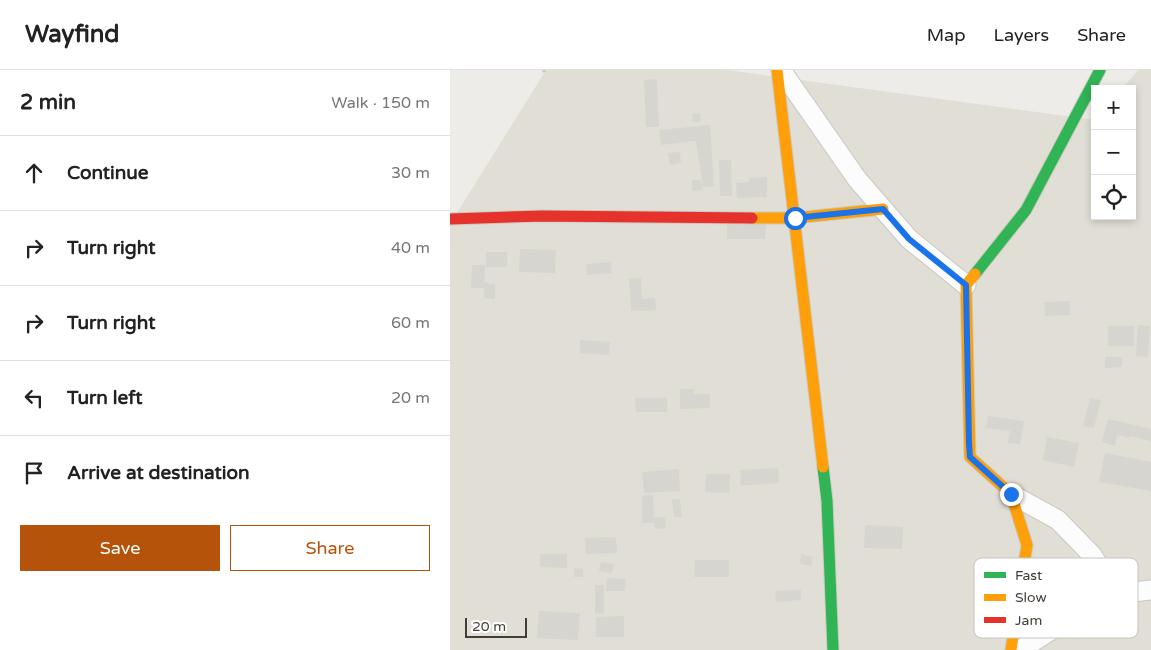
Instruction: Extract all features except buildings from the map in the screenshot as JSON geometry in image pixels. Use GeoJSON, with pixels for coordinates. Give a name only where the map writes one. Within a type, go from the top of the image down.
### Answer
{"type":"FeatureCollection","features":[{"type":"Feature","properties":{"kind":"street"},"geometry":{"type":"LineString","coordinates":[[777,70],[826,501],[833,650]]}},
{"type":"Feature","properties":{"kind":"street"},"geometry":{"type":"LineString","coordinates":[[781,70],[857,179],[909,239],[966,285]]}},
{"type":"Feature","properties":{"kind":"street"},"geometry":{"type":"LineString","coordinates":[[1094,558],[1058,520],[1011,494],[970,457],[966,285],[1026,210],[1100,70]]}},
{"type":"Feature","properties":{"kind":"street"},"geometry":{"type":"LineString","coordinates":[[450,219],[542,216],[795,218],[883,209]]}},
{"type":"Feature","properties":{"kind":"street"},"geometry":{"type":"LineString","coordinates":[[1011,494],[1027,545],[1025,558]]}},
{"type":"Feature","properties":{"kind":"street"},"geometry":{"type":"LineString","coordinates":[[1138,591],[1151,590]]}},
{"type":"Feature","properties":{"kind":"street"},"geometry":{"type":"LineString","coordinates":[[1020,650],[1039,638]]}},
{"type":"Feature","properties":{"kind":"path"},"geometry":{"type":"LineString","coordinates":[[544,70],[544,75]]}},
{"type":"Feature","properties":{"kind":"shaded area"},"geometry":{"type":"Polygon","coordinates":[[[546,70],[727,70],[1091,119],[1091,220],[1136,220],[1136,85],[1125,85],[1138,70],[1151,70],[1151,650],[450,650],[450,224],[546,70]]]}},
{"type":"Feature","properties":{"kind":"traffic: fast"},"geometry":{"type":"LineString","coordinates":[[975,274],[1026,210],[1100,70]]}},
{"type":"Feature","properties":{"kind":"traffic: fast"},"geometry":{"type":"LineString","coordinates":[[823,467],[827,501],[833,650]]}},
{"type":"Feature","properties":{"kind":"traffic: slow"},"geometry":{"type":"LineString","coordinates":[[777,70],[823,467]]}},
{"type":"Feature","properties":{"kind":"traffic: slow"},"geometry":{"type":"LineString","coordinates":[[752,218],[795,218],[883,209]]}},
{"type":"Feature","properties":{"kind":"traffic: slow"},"geometry":{"type":"LineString","coordinates":[[975,274],[966,285],[970,457],[1011,494],[1027,545],[1025,558]]}},
{"type":"Feature","properties":{"kind":"traffic: slow"},"geometry":{"type":"LineString","coordinates":[[1011,650],[1013,638]]}},
{"type":"Feature","properties":{"kind":"traffic: jam"},"geometry":{"type":"LineString","coordinates":[[450,219],[542,216],[752,218]]}},
{"type":"Feature","properties":{"kind":"route"},"geometry":{"type":"LineString","coordinates":[[795,218],[883,209],[909,239],[966,285],[970,457],[1011,494]]}}]}
